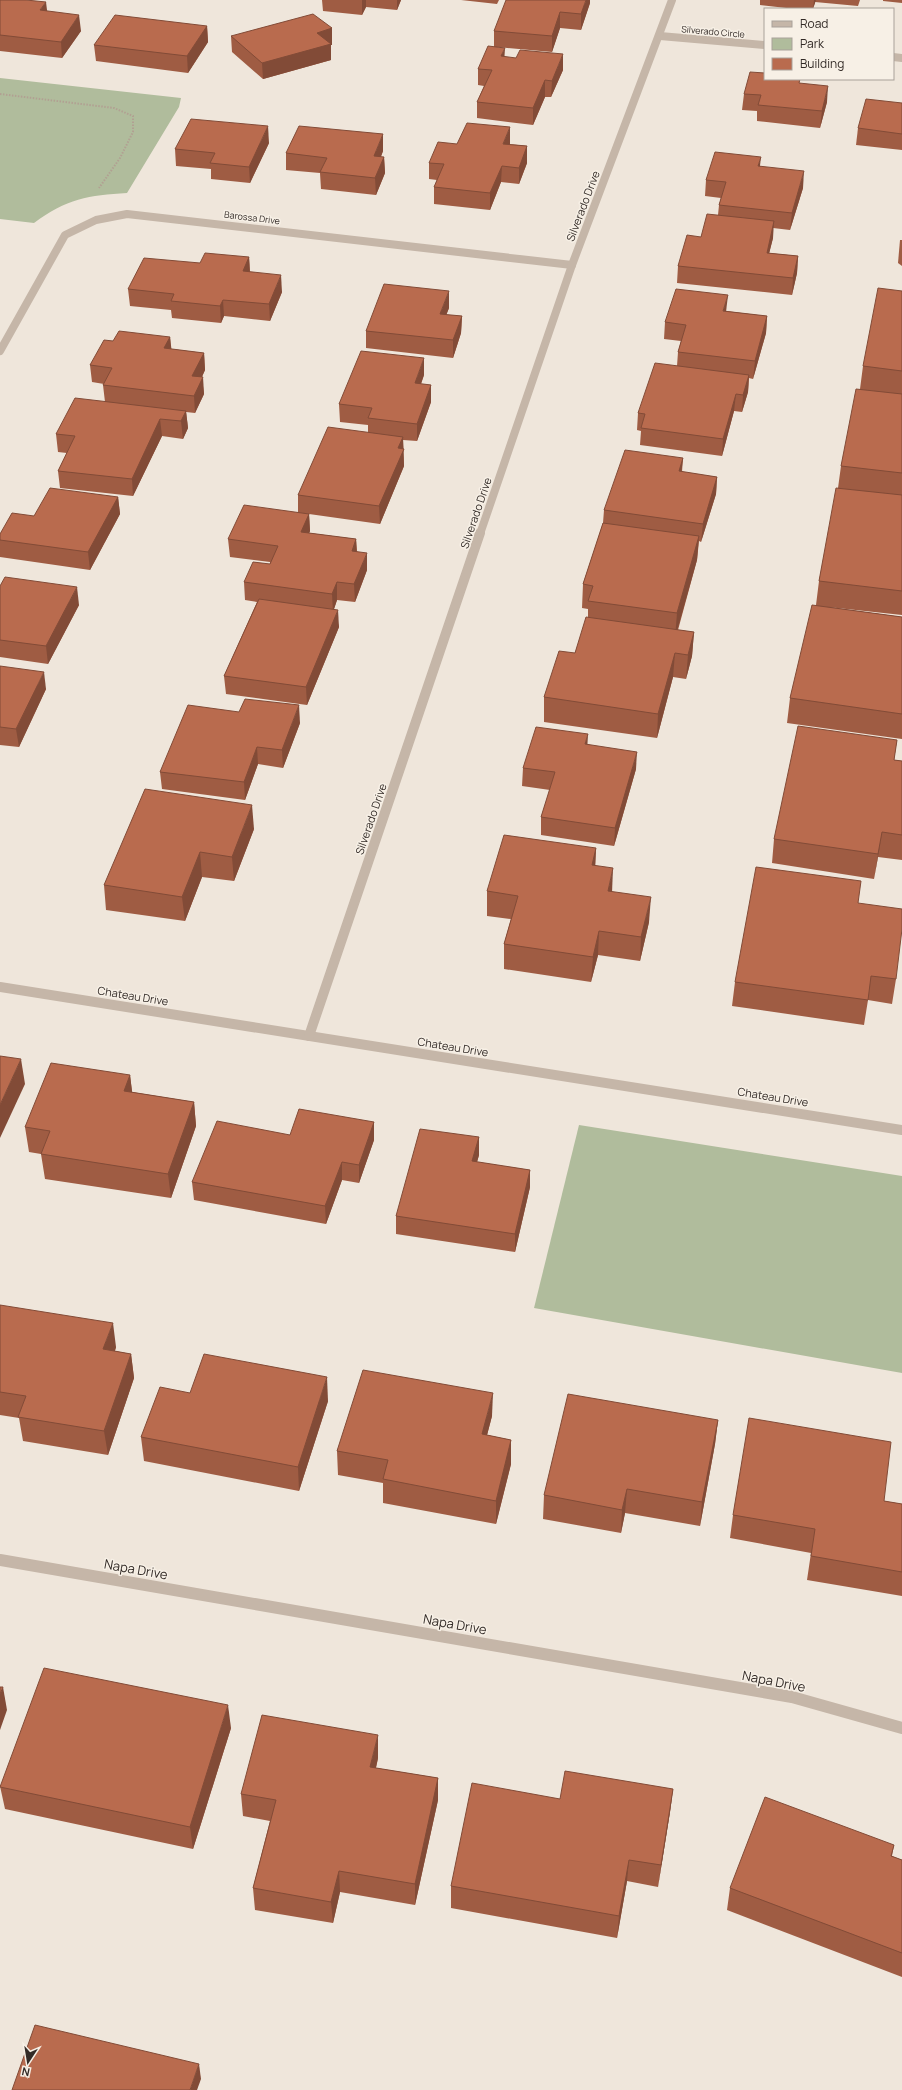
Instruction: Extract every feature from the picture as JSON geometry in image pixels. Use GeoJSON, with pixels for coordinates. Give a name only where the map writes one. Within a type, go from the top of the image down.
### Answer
{"type":"FeatureCollection","features":[{"type":"Feature","properties":{"kind":"street","name":"Silverado Drive"},"geometry":{"type":"LineString","coordinates":[[309,1036],[572,265],[660,36],[672,0]]}},
{"type":"Feature","properties":{"kind":"street","name":"Silverado Circle"},"geometry":{"type":"LineString","coordinates":[[660,36],[764,45]]}},
{"type":"Feature","properties":{"kind":"street","name":"Barossa Drive"},"geometry":{"type":"LineString","coordinates":[[0,351],[65,235],[96,220],[126,214],[572,265]]}},
{"type":"Feature","properties":{"kind":"street","name":"Chateau Drive"},"geometry":{"type":"LineString","coordinates":[[0,987],[902,1130]]}},
{"type":"Feature","properties":{"kind":"street","name":"Napa Drive"},"geometry":{"type":"LineString","coordinates":[[0,1560],[792,1697],[902,1728]]}},
{"type":"Feature","properties":{"kind":"path"},"geometry":{"type":"LineString","coordinates":[[0,94],[114,108],[133,116],[133,132],[120,158],[94,195],[96,220]]}},
{"type":"Feature","properties":{"kind":"green space"},"geometry":{"type":"Polygon","coordinates":[[[0,78],[181,98],[179,107],[127,193],[89,197],[67,203],[34,223],[0,219],[0,78]]]}},
{"type":"Feature","properties":{"kind":"green space"},"geometry":{"type":"Polygon","coordinates":[[[579,1125],[902,1176],[902,1373],[534,1308],[579,1125]]]}},
{"type":"Feature","properties":{"kind":"building"},"geometry":{"type":"Polygon","coordinates":[[[0,0],[46,2],[40,10],[79,15],[61,42],[0,35],[0,0]]]}},
{"type":"Feature","properties":{"kind":"building"},"geometry":{"type":"Polygon","coordinates":[[[506,0],[586,0],[581,14],[560,12],[552,36],[494,31],[506,0]]]}},
{"type":"Feature","properties":{"kind":"building"},"geometry":{"type":"Polygon","coordinates":[[[313,14],[332,28],[317,33],[331,44],[262,63],[231,36],[313,14]]]}},
{"type":"Feature","properties":{"kind":"building"},"geometry":{"type":"Polygon","coordinates":[[[115,15],[207,26],[187,56],[94,45],[115,15]]]}},
{"type":"Feature","properties":{"kind":"building"},"geometry":{"type":"Polygon","coordinates":[[[488,46],[505,48],[501,56],[516,58],[520,50],[563,54],[552,81],[545,80],[533,108],[477,102],[492,70],[478,69],[488,46]]]}},
{"type":"Feature","properties":{"kind":"building"},"geometry":{"type":"Polygon","coordinates":[[[750,72],[764,73],[764,80],[800,80],[799,83],[828,86],[822,111],[758,105],[761,95],[744,94],[750,72]]]}},
{"type":"Feature","properties":{"kind":"building"},"geometry":{"type":"Polygon","coordinates":[[[866,99],[902,103],[902,134],[858,128],[866,99]]]}},
{"type":"Feature","properties":{"kind":"building"},"geometry":{"type":"Polygon","coordinates":[[[191,119],[268,126],[249,167],[210,163],[215,153],[175,149],[191,119]]]}},
{"type":"Feature","properties":{"kind":"building"},"geometry":{"type":"Polygon","coordinates":[[[467,123],[510,127],[503,144],[527,146],[519,168],[502,166],[490,193],[434,187],[444,164],[429,163],[438,142],[457,144],[467,123]]]}},
{"type":"Feature","properties":{"kind":"building"},"geometry":{"type":"Polygon","coordinates":[[[299,126],[383,134],[374,156],[384,157],[375,178],[320,172],[327,158],[286,153],[299,126]]]}},
{"type":"Feature","properties":{"kind":"building"},"geometry":{"type":"Polygon","coordinates":[[[715,152],[761,157],[758,166],[804,171],[792,213],[719,205],[726,182],[706,180],[715,152]]]}},
{"type":"Feature","properties":{"kind":"building"},"geometry":{"type":"Polygon","coordinates":[[[707,214],[774,221],[767,253],[798,256],[793,278],[678,266],[687,235],[701,237],[707,214]]]}},
{"type":"Feature","properties":{"kind":"building"},"geometry":{"type":"Polygon","coordinates":[[[205,253],[249,257],[243,271],[281,275],[269,304],[223,300],[220,306],[171,301],[174,294],[128,289],[144,258],[200,263],[205,253]]]}},
{"type":"Feature","properties":{"kind":"building"},"geometry":{"type":"Polygon","coordinates":[[[384,284],[449,291],[440,314],[462,316],[453,340],[366,331],[384,284]]]}},
{"type":"Feature","properties":{"kind":"building"},"geometry":{"type":"Polygon","coordinates":[[[878,288],[902,291],[902,371],[863,366],[878,288]]]}},
{"type":"Feature","properties":{"kind":"building"},"geometry":{"type":"Polygon","coordinates":[[[676,289],[728,295],[723,311],[767,316],[755,361],[678,352],[686,325],[665,322],[676,289]]]}},
{"type":"Feature","properties":{"kind":"building"},"geometry":{"type":"Polygon","coordinates":[[[119,331],[170,337],[164,348],[204,353],[192,376],[203,377],[194,396],[103,385],[112,368],[90,365],[104,340],[113,341],[119,331]]]}},
{"type":"Feature","properties":{"kind":"building"},"geometry":{"type":"Polygon","coordinates":[[[361,351],[424,358],[415,383],[431,385],[417,424],[368,418],[372,408],[339,404],[361,351]]]}},
{"type":"Feature","properties":{"kind":"building"},"geometry":{"type":"Polygon","coordinates":[[[655,363],[749,375],[743,395],[736,394],[723,439],[641,428],[645,414],[638,413],[655,363]]]}},
{"type":"Feature","properties":{"kind":"building"},"geometry":{"type":"Polygon","coordinates":[[[856,389],[902,394],[902,473],[841,466],[856,389]]]}},
{"type":"Feature","properties":{"kind":"building"},"geometry":{"type":"Polygon","coordinates":[[[75,398],[186,411],[181,421],[160,419],[132,479],[58,471],[75,436],[56,434],[75,398]]]}},
{"type":"Feature","properties":{"kind":"building"},"geometry":{"type":"Polygon","coordinates":[[[328,427],[403,437],[398,448],[404,449],[379,506],[298,495],[328,427]]]}},
{"type":"Feature","properties":{"kind":"building"},"geometry":{"type":"Polygon","coordinates":[[[625,450],[683,458],[679,471],[717,477],[703,524],[604,510],[625,450]]]}},
{"type":"Feature","properties":{"kind":"building"},"geometry":{"type":"Polygon","coordinates":[[[50,488],[118,497],[88,552],[0,540],[0,534],[12,513],[34,516],[50,488]]]}},
{"type":"Feature","properties":{"kind":"building"},"geometry":{"type":"Polygon","coordinates":[[[836,488],[902,495],[902,591],[819,581],[836,488]]]}},
{"type":"Feature","properties":{"kind":"building"},"geometry":{"type":"Polygon","coordinates":[[[244,505],[309,514],[301,532],[356,539],[352,551],[367,553],[354,584],[337,582],[332,594],[244,582],[253,562],[270,564],[278,546],[228,539],[244,505]]]}},
{"type":"Feature","properties":{"kind":"building"},"geometry":{"type":"Polygon","coordinates":[[[603,523],[699,536],[677,613],[588,601],[593,586],[583,584],[603,523]]]}},
{"type":"Feature","properties":{"kind":"building"},"geometry":{"type":"Polygon","coordinates":[[[5,577],[77,587],[46,646],[0,640],[0,586],[5,577]]]}},
{"type":"Feature","properties":{"kind":"building"},"geometry":{"type":"Polygon","coordinates":[[[259,599],[338,610],[306,687],[224,676],[259,599]]]}},
{"type":"Feature","properties":{"kind":"building"},"geometry":{"type":"Polygon","coordinates":[[[812,605],[902,617],[902,714],[790,698],[812,605]]]}},
{"type":"Feature","properties":{"kind":"building"},"geometry":{"type":"Polygon","coordinates":[[[586,617],[694,632],[688,655],[675,653],[658,714],[544,697],[559,651],[575,653],[586,617]]]}},
{"type":"Feature","properties":{"kind":"building"},"geometry":{"type":"Polygon","coordinates":[[[0,666],[44,672],[16,729],[0,727],[0,666]]]}},
{"type":"Feature","properties":{"kind":"building"},"geometry":{"type":"Polygon","coordinates":[[[245,699],[299,705],[282,750],[257,747],[244,782],[160,772],[188,705],[239,712],[245,699]]]}},
{"type":"Feature","properties":{"kind":"building"},"geometry":{"type":"Polygon","coordinates":[[[798,726],[897,740],[894,760],[902,761],[902,835],[882,832],[878,854],[774,839],[798,726]]]}},
{"type":"Feature","properties":{"kind":"building"},"geometry":{"type":"Polygon","coordinates":[[[536,727],[588,734],[585,744],[637,752],[615,828],[541,817],[555,772],[523,768],[536,727]]]}},
{"type":"Feature","properties":{"kind":"building"},"geometry":{"type":"Polygon","coordinates":[[[145,789],[252,805],[232,857],[200,852],[182,897],[104,885],[145,789]]]}},
{"type":"Feature","properties":{"kind":"building"},"geometry":{"type":"Polygon","coordinates":[[[504,835],[596,848],[592,865],[613,868],[608,891],[651,897],[641,937],[599,931],[593,957],[504,944],[518,896],[487,891],[504,835]]]}},
{"type":"Feature","properties":{"kind":"building"},"geometry":{"type":"Polygon","coordinates":[[[756,867],[861,881],[858,903],[902,909],[902,929],[896,979],[871,976],[868,1000],[735,982],[756,867]]]}},
{"type":"Feature","properties":{"kind":"building"},"geometry":{"type":"Polygon","coordinates":[[[0,1056],[21,1059],[0,1105],[0,1056]]]}},
{"type":"Feature","properties":{"kind":"building"},"geometry":{"type":"Polygon","coordinates":[[[51,1063],[130,1075],[124,1091],[194,1102],[168,1174],[41,1154],[50,1131],[25,1127],[51,1063]]]}},
{"type":"Feature","properties":{"kind":"building"},"geometry":{"type":"Polygon","coordinates":[[[299,1109],[374,1122],[359,1165],[342,1162],[325,1206],[192,1182],[217,1121],[290,1135],[299,1109]]]}},
{"type":"Feature","properties":{"kind":"building"},"geometry":{"type":"Polygon","coordinates":[[[420,1129],[479,1137],[472,1161],[530,1170],[515,1234],[396,1216],[420,1129]]]}},
{"type":"Feature","properties":{"kind":"building"},"geometry":{"type":"Polygon","coordinates":[[[0,1305],[113,1323],[103,1349],[131,1354],[104,1431],[18,1417],[26,1396],[0,1392],[0,1305]]]}},
{"type":"Feature","properties":{"kind":"building"},"geometry":{"type":"Polygon","coordinates":[[[204,1354],[327,1377],[298,1467],[141,1437],[160,1387],[190,1393],[204,1354]]]}},
{"type":"Feature","properties":{"kind":"building"},"geometry":{"type":"Polygon","coordinates":[[[363,1370],[493,1393],[482,1434],[511,1440],[496,1501],[383,1479],[388,1460],[337,1451],[363,1370]]]}},
{"type":"Feature","properties":{"kind":"building"},"geometry":{"type":"Polygon","coordinates":[[[568,1394],[718,1420],[702,1502],[627,1489],[622,1510],[544,1495],[568,1394]]]}},
{"type":"Feature","properties":{"kind":"building"},"geometry":{"type":"Polygon","coordinates":[[[749,1418],[891,1442],[884,1501],[902,1504],[902,1572],[811,1556],[815,1529],[733,1515],[749,1418]]]}},
{"type":"Feature","properties":{"kind":"building"},"geometry":{"type":"Polygon","coordinates":[[[44,1668],[228,1705],[190,1827],[0,1787],[44,1668]]]}},
{"type":"Feature","properties":{"kind":"building"},"geometry":{"type":"Polygon","coordinates":[[[0,1687],[3,1687],[0,1694],[0,1687]]]}},
{"type":"Feature","properties":{"kind":"building"},"geometry":{"type":"Polygon","coordinates":[[[262,1715],[378,1735],[370,1767],[438,1778],[415,1884],[339,1871],[331,1902],[253,1888],[276,1800],[241,1794],[262,1715]]]}},
{"type":"Feature","properties":{"kind":"building"},"geometry":{"type":"Polygon","coordinates":[[[565,1771],[673,1789],[661,1865],[629,1860],[619,1916],[451,1886],[472,1783],[560,1799],[565,1771]]]}},
{"type":"Feature","properties":{"kind":"building"},"geometry":{"type":"Polygon","coordinates":[[[765,1797],[894,1845],[891,1856],[902,1860],[902,1953],[730,1888],[765,1797]]]}},
{"type":"Feature","properties":{"kind":"building"},"geometry":{"type":"Polygon","coordinates":[[[35,2025],[199,2064],[190,2090],[12,2090],[35,2025]]]}}]}
